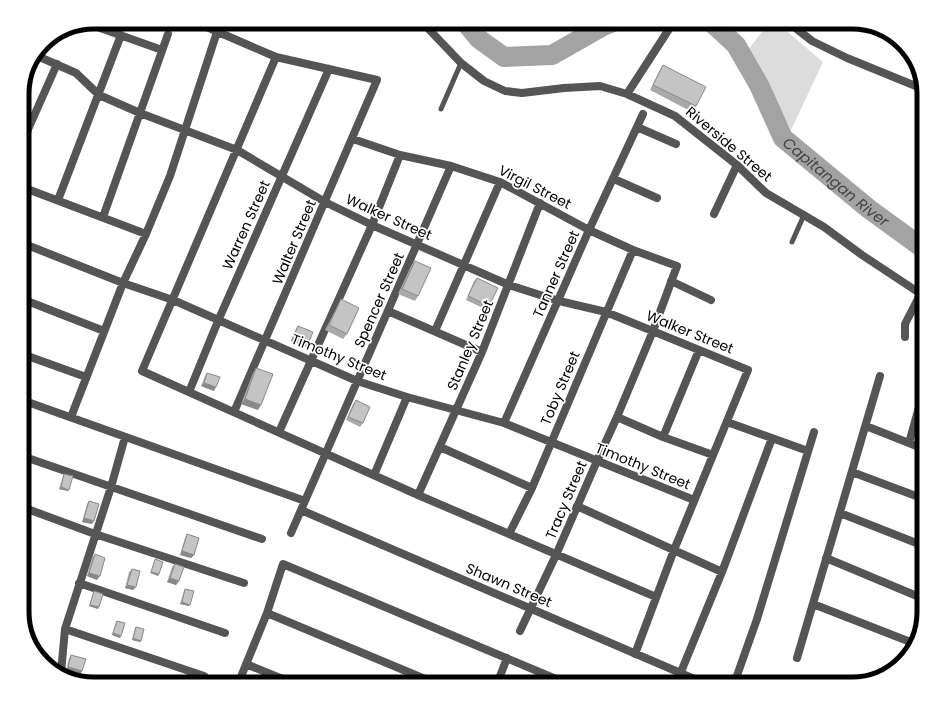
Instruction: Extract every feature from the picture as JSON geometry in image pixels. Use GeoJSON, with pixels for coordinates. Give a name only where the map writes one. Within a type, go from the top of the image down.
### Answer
{"type":"FeatureCollection","features":[{"type":"Feature","properties":{"kind":"street"},"geometry":{"type":"LineString","coordinates":[[105,29],[162,50]]}},
{"type":"Feature","properties":{"kind":"street"},"geometry":{"type":"LineString","coordinates":[[211,29],[276,57],[329,69]]}},
{"type":"Feature","properties":{"kind":"street","name":"Riverside Street"},"geometry":{"type":"LineString","coordinates":[[429,29],[461,63],[484,81],[505,91],[522,93],[564,88],[600,86],[627,94],[675,116],[737,165],[766,193],[804,215],[917,291]]}},
{"type":"Feature","properties":{"kind":"street"},"geometry":{"type":"LineString","coordinates":[[627,94],[669,29]]}},
{"type":"Feature","properties":{"kind":"street"},"geometry":{"type":"LineString","coordinates":[[797,29],[812,40],[847,58],[916,86]]}},
{"type":"Feature","properties":{"kind":"street"},"geometry":{"type":"LineString","coordinates":[[71,417],[123,283],[146,234],[170,176],[217,32]]}},
{"type":"Feature","properties":{"kind":"street"},"geometry":{"type":"LineString","coordinates":[[103,217],[168,34]]}},
{"type":"Feature","properties":{"kind":"street"},"geometry":{"type":"LineString","coordinates":[[58,200],[122,35]]}},
{"type":"Feature","properties":{"kind":"street"},"geometry":{"type":"LineString","coordinates":[[276,57],[142,371],[418,496],[656,597]]}},
{"type":"Feature","properties":{"kind":"street","name":"Walker Street"},"geometry":{"type":"LineString","coordinates":[[40,58],[76,73],[99,95],[140,113],[237,150],[325,202],[372,225],[509,285],[559,301],[606,312],[748,370],[727,422]]}},
{"type":"Feature","properties":{"kind":"street"},"geometry":{"type":"LineString","coordinates":[[29,127],[57,64]]}},
{"type":"Feature","properties":{"kind":"street","name":"Walter Street"},"geometry":{"type":"LineString","coordinates":[[234,412],[378,80],[329,69]]}},
{"type":"Feature","properties":{"kind":"street","name":"Warren Street"},"geometry":{"type":"LineString","coordinates":[[189,392],[218,321],[329,69]]}},
{"type":"Feature","properties":{"kind":"street","name":"Tanner Street"},"geometry":{"type":"LineString","coordinates":[[504,423],[589,230],[643,114]]}},
{"type":"Feature","properties":{"kind":"street"},"geometry":{"type":"LineString","coordinates":[[637,127],[676,144]]}},
{"type":"Feature","properties":{"kind":"street","name":"Virgil Street"},"geometry":{"type":"LineString","coordinates":[[353,139],[400,155],[451,166],[500,182],[589,230],[633,250],[677,266]]}},
{"type":"Feature","properties":{"kind":"street"},"geometry":{"type":"LineString","coordinates":[[279,432],[372,225],[400,155]]}},
{"type":"Feature","properties":{"kind":"street"},"geometry":{"type":"LineString","coordinates":[[714,214],[737,165]]}},
{"type":"Feature","properties":{"kind":"street","name":"Spencer Street"},"geometry":{"type":"LineString","coordinates":[[291,533],[451,166]]}},
{"type":"Feature","properties":{"kind":"street"},"geometry":{"type":"LineString","coordinates":[[614,178],[657,198]]}},
{"type":"Feature","properties":{"kind":"street"},"geometry":{"type":"LineString","coordinates":[[435,332],[463,264],[500,182]]}},
{"type":"Feature","properties":{"kind":"street"},"geometry":{"type":"LineString","coordinates":[[29,190],[146,234]]}},
{"type":"Feature","properties":{"kind":"street","name":"Stanley Street"},"geometry":{"type":"LineString","coordinates":[[418,496],[482,352],[540,203]]}},
{"type":"Feature","properties":{"kind":"street","name":"Timothy Street"},"geometry":{"type":"LineString","coordinates":[[29,247],[123,283],[173,300],[218,321],[311,360],[357,382],[504,423],[694,500]]}},
{"type":"Feature","properties":{"kind":"street","name":"Toby Street"},"geometry":{"type":"LineString","coordinates":[[509,534],[532,488],[633,250]]}},
{"type":"Feature","properties":{"kind":"street","name":"Tracy Street"},"geometry":{"type":"LineString","coordinates":[[520,631],[556,555],[617,417],[653,331],[677,266]]}},
{"type":"Feature","properties":{"kind":"street"},"geometry":{"type":"LineString","coordinates":[[671,281],[711,300]]}},
{"type":"Feature","properties":{"kind":"street"},"geometry":{"type":"LineString","coordinates":[[29,301],[104,330]]}},
{"type":"Feature","properties":{"kind":"street"},"geometry":{"type":"LineString","coordinates":[[906,337],[906,324],[917,305]]}},
{"type":"Feature","properties":{"kind":"street"},"geometry":{"type":"LineString","coordinates":[[388,310],[482,352]]}},
{"type":"Feature","properties":{"kind":"street"},"geometry":{"type":"LineString","coordinates":[[663,437],[699,350]]}},
{"type":"Feature","properties":{"kind":"street"},"geometry":{"type":"LineString","coordinates":[[29,357],[86,377]]}},
{"type":"Feature","properties":{"kind":"street"},"geometry":{"type":"LineString","coordinates":[[797,658],[880,376]]}},
{"type":"Feature","properties":{"kind":"street"},"geometry":{"type":"LineString","coordinates":[[374,475],[407,397]]}},
{"type":"Feature","properties":{"kind":"street"},"geometry":{"type":"LineString","coordinates":[[29,402],[305,501]]}},
{"type":"Feature","properties":{"kind":"street"},"geometry":{"type":"LineString","coordinates":[[908,443],[917,416]]}},
{"type":"Feature","properties":{"kind":"street"},"geometry":{"type":"LineString","coordinates":[[617,417],[663,437],[713,455]]}},
{"type":"Feature","properties":{"kind":"street"},"geometry":{"type":"LineString","coordinates":[[635,654],[674,550],[727,422],[808,451]]}},
{"type":"Feature","properties":{"kind":"street"},"geometry":{"type":"LineString","coordinates":[[866,426],[917,446]]}},
{"type":"Feature","properties":{"kind":"street"},"geometry":{"type":"LineString","coordinates":[[737,677],[758,619],[814,432]]}},
{"type":"Feature","properties":{"kind":"street"},"geometry":{"type":"LineString","coordinates":[[61,668],[65,629],[111,487],[125,437]]}},
{"type":"Feature","properties":{"kind":"street"},"geometry":{"type":"LineString","coordinates":[[679,677],[722,572],[772,438]]}},
{"type":"Feature","properties":{"kind":"street"},"geometry":{"type":"LineString","coordinates":[[440,447],[532,488]]}},
{"type":"Feature","properties":{"kind":"street"},"geometry":{"type":"LineString","coordinates":[[29,458],[262,539]]}},
{"type":"Feature","properties":{"kind":"street"},"geometry":{"type":"LineString","coordinates":[[852,472],[917,496]]}},
{"type":"Feature","properties":{"kind":"street"},"geometry":{"type":"LineString","coordinates":[[578,506],[722,572]]}},
{"type":"Feature","properties":{"kind":"street"},"geometry":{"type":"LineString","coordinates":[[29,510],[96,534],[244,583]]}},
{"type":"Feature","properties":{"kind":"street","name":"Shawn Street"},"geometry":{"type":"LineString","coordinates":[[301,510],[690,677]]}},
{"type":"Feature","properties":{"kind":"street"},"geometry":{"type":"LineString","coordinates":[[840,513],[917,543]]}},
{"type":"Feature","properties":{"kind":"street"},"geometry":{"type":"LineString","coordinates":[[826,558],[917,595]]}},
{"type":"Feature","properties":{"kind":"street"},"geometry":{"type":"LineString","coordinates":[[241,677],[267,612],[283,564],[552,677]]}},
{"type":"Feature","properties":{"kind":"street"},"geometry":{"type":"LineString","coordinates":[[79,583],[225,633]]}},
{"type":"Feature","properties":{"kind":"street"},"geometry":{"type":"LineString","coordinates":[[813,604],[910,642]]}},
{"type":"Feature","properties":{"kind":"street"},"geometry":{"type":"LineString","coordinates":[[267,612],[420,677]]}},
{"type":"Feature","properties":{"kind":"street"},"geometry":{"type":"LineString","coordinates":[[65,629],[204,676]]}},
{"type":"Feature","properties":{"kind":"street"},"geometry":{"type":"LineString","coordinates":[[500,677],[507,658]]}},
{"type":"Feature","properties":{"kind":"street"},"geometry":{"type":"LineString","coordinates":[[246,664],[278,677]]}},
{"type":"Feature","properties":{"kind":"lane"},"geometry":{"type":"LineString","coordinates":[[441,109],[461,63]]}},
{"type":"Feature","properties":{"kind":"lane"},"geometry":{"type":"LineString","coordinates":[[792,242],[804,215]]}},
{"type":"Feature","properties":{"kind":"shaded area"},"geometry":{"type":"Polygon","coordinates":[[[764,29],[784,29],[823,62],[791,130],[747,51],[764,29]]]}},
{"type":"Feature","properties":{"kind":"building"},"geometry":{"type":"Polygon","coordinates":[[[663,65],[706,87],[696,106],[653,85],[663,65]]]}},
{"type":"Feature","properties":{"kind":"building"},"geometry":{"type":"Polygon","coordinates":[[[415,261],[431,268],[418,296],[402,289],[415,261]]]}},
{"type":"Feature","properties":{"kind":"building"},"geometry":{"type":"Polygon","coordinates":[[[477,278],[498,288],[489,306],[468,296],[477,278]]]}},
{"type":"Feature","properties":{"kind":"building"},"geometry":{"type":"Polygon","coordinates":[[[341,299],[359,308],[347,334],[329,325],[341,299]]]}},
{"type":"Feature","properties":{"kind":"building"},"geometry":{"type":"Polygon","coordinates":[[[298,326],[313,332],[308,344],[293,337],[298,326]]]}},
{"type":"Feature","properties":{"kind":"building"},"geometry":{"type":"Polygon","coordinates":[[[256,368],[273,374],[261,405],[245,399],[256,368]]]}},
{"type":"Feature","properties":{"kind":"building"},"geometry":{"type":"Polygon","coordinates":[[[207,373],[220,377],[216,387],[204,383],[207,373]]]}},
{"type":"Feature","properties":{"kind":"building"},"geometry":{"type":"Polygon","coordinates":[[[356,400],[370,407],[363,423],[348,417],[356,400]]]}},
{"type":"Feature","properties":{"kind":"building"},"geometry":{"type":"Polygon","coordinates":[[[64,474],[73,476],[69,490],[61,487],[64,474]]]}},
{"type":"Feature","properties":{"kind":"building"},"geometry":{"type":"Polygon","coordinates":[[[89,501],[99,504],[94,521],[84,518],[89,501]]]}},
{"type":"Feature","properties":{"kind":"building"},"geometry":{"type":"Polygon","coordinates":[[[187,534],[199,538],[194,555],[182,551],[187,534]]]}},
{"type":"Feature","properties":{"kind":"building"},"geometry":{"type":"Polygon","coordinates":[[[95,554],[105,558],[100,576],[89,573],[95,554]]]}},
{"type":"Feature","properties":{"kind":"building"},"geometry":{"type":"Polygon","coordinates":[[[155,559],[163,562],[159,574],[151,572],[155,559]]]}},
{"type":"Feature","properties":{"kind":"building"},"geometry":{"type":"Polygon","coordinates":[[[175,564],[184,567],[179,581],[170,578],[175,564]]]}},
{"type":"Feature","properties":{"kind":"building"},"geometry":{"type":"Polygon","coordinates":[[[132,569],[140,571],[136,587],[127,585],[132,569]]]}},
{"type":"Feature","properties":{"kind":"building"},"geometry":{"type":"Polygon","coordinates":[[[185,589],[194,591],[190,605],[182,602],[185,589]]]}},
{"type":"Feature","properties":{"kind":"building"},"geometry":{"type":"Polygon","coordinates":[[[94,591],[103,594],[99,607],[90,605],[94,591]]]}},
{"type":"Feature","properties":{"kind":"building"},"geometry":{"type":"Polygon","coordinates":[[[117,621],[125,623],[121,636],[113,633],[117,621]]]}},
{"type":"Feature","properties":{"kind":"building"},"geometry":{"type":"Polygon","coordinates":[[[136,627],[144,629],[141,641],[133,638],[136,627]]]}},
{"type":"Feature","properties":{"kind":"building"},"geometry":{"type":"Polygon","coordinates":[[[71,655],[86,659],[82,671],[68,667],[71,655]]]}},
{"type":"Feature","properties":{"kind":"waterway","name":"Capitangan River"},"geometry":{"type":"LineString","coordinates":[[471,29],[479,39],[504,57],[552,55],[598,29]]}},
{"type":"Feature","properties":{"kind":"waterway","name":"Capitangan River"},"geometry":{"type":"LineString","coordinates":[[719,29],[736,45],[759,85],[783,138],[869,209],[917,244]]}}]}
